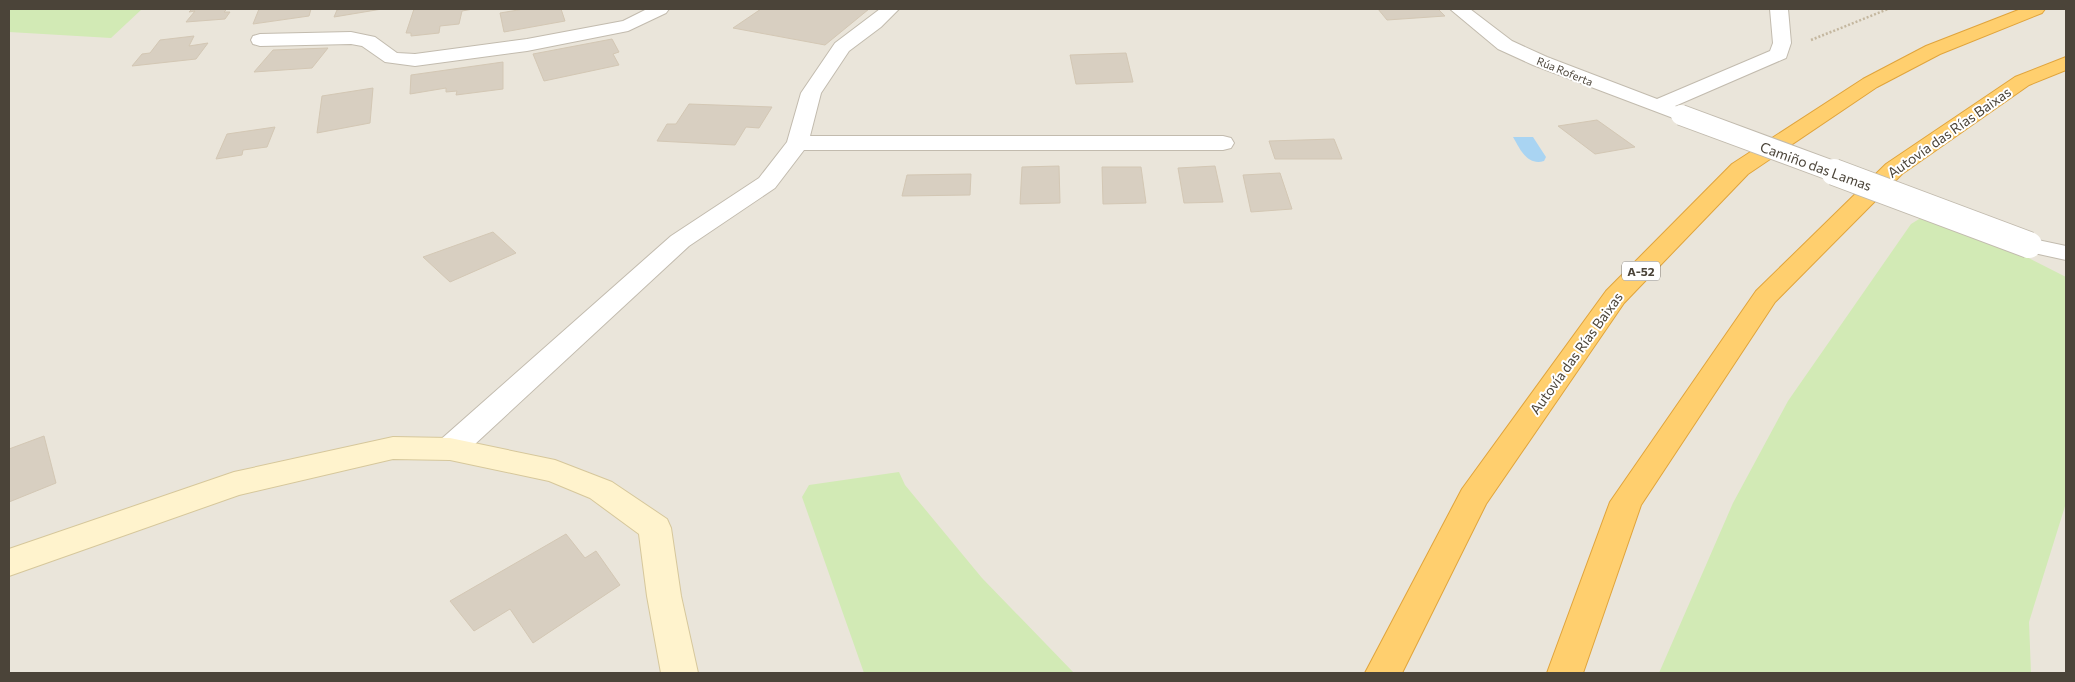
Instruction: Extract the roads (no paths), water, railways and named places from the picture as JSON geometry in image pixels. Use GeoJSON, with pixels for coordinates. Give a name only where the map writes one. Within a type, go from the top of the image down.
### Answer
{"type":"FeatureCollection","features":[{"type":"Feature","properties":{"kind":"highway","name":"Autovía das Rías Baixas"},"geometry":{"type":"LineString","coordinates":[[1383,673],[1473,498],[1615,297],[1670,240],[1740,169],[1870,83],[1933,50],[2036,9]]}},
{"type":"Feature","properties":{"kind":"highway","name":"Autovía das Rías Baixas"},"geometry":{"type":"LineString","coordinates":[[1565,673],[1626,502],[1765,298],[1894,168],[2022,81],[2066,63]]}},
{"type":"Feature","properties":{"kind":"street"},"geometry":{"type":"LineString","coordinates":[[260,40],[351,38],[368,41],[392,58],[415,60],[527,45],[628,26],[660,9]]}},
{"type":"Feature","properties":{"kind":"street"},"geometry":{"type":"LineString","coordinates":[[450,449],[680,241],[767,183],[798,143],[811,93],[842,47],[875,23],[890,9]]}},
{"type":"Feature","properties":{"kind":"street","name":"Rúa Roferta"},"geometry":{"type":"LineString","coordinates":[[1459,9],[1505,45],[1540,61],[1681,116]]}},
{"type":"Feature","properties":{"kind":"street"},"geometry":{"type":"LineString","coordinates":[[1657,106],[1778,54],[1782,43],[1779,9]]}},
{"type":"Feature","properties":{"kind":"street","name":"Camiño das Lamas"},"geometry":{"type":"LineString","coordinates":[[1681,116],[2029,245],[2066,253]]}},
{"type":"Feature","properties":{"kind":"street"},"geometry":{"type":"LineString","coordinates":[[798,143],[1223,143]]}},
{"type":"Feature","properties":{"kind":"street"},"geometry":{"type":"LineString","coordinates":[[9,563],[234,484],[392,448],[450,449],[555,471],[601,490],[655,528],[664,596],[680,673]]}},
{"type":"Feature","properties":{"kind":"water"},"geometry":{"type":"Polygon","coordinates":[[[1513,137],[1533,137],[1546,157],[1544,161],[1538,162],[1529,159],[1521,151],[1513,137]]]}}]}
